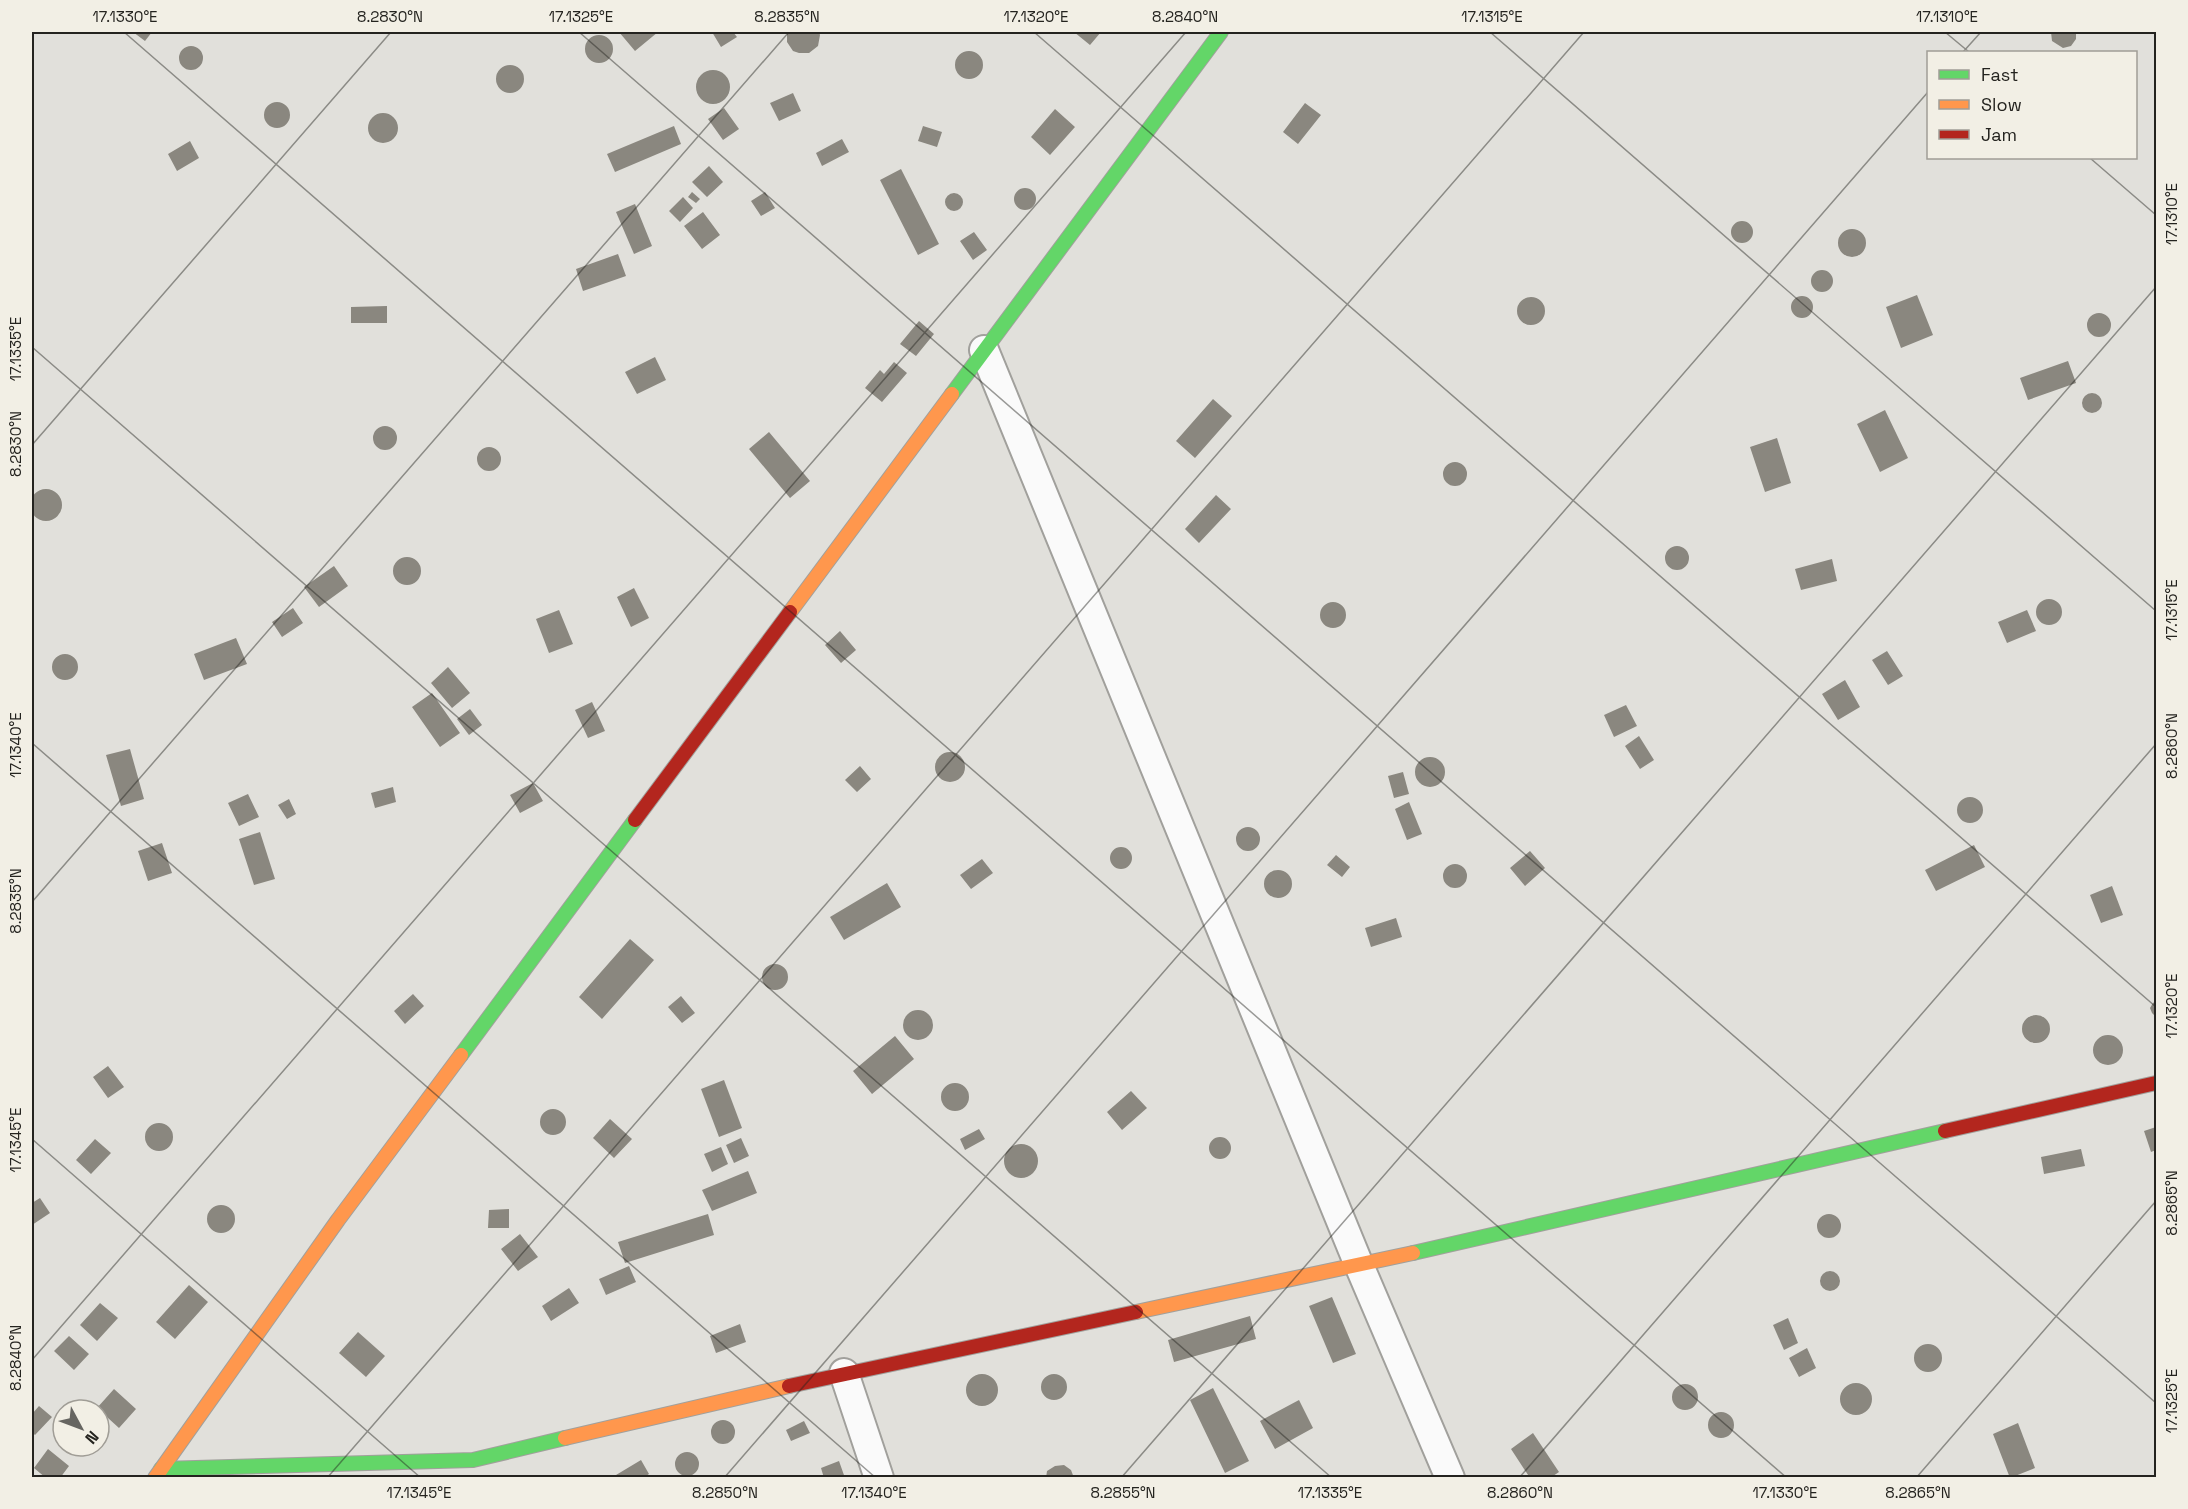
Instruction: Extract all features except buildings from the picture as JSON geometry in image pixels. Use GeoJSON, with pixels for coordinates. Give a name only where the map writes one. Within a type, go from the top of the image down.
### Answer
{"type":"FeatureCollection","features":[{"type":"Feature","properties":{"kind":"street"},"geometry":{"type":"LineString","coordinates":[[158,1473],[345,1210],[1221,32]]}},
{"type":"Feature","properties":{"kind":"street"},"geometry":{"type":"LineString","coordinates":[[984,350],[1359,1265],[1450,1478]]}},
{"type":"Feature","properties":{"kind":"street"},"geometry":{"type":"LineString","coordinates":[[158,1473],[473,1460],[844,1372],[1359,1265],[2157,1083]]}},
{"type":"Feature","properties":{"kind":"street"},"geometry":{"type":"LineString","coordinates":[[844,1372],[879,1478]]}},
{"type":"Feature","properties":{"kind":"traffic: fast"},"geometry":{"type":"LineString","coordinates":[[952,394],[1221,32]]}},
{"type":"Feature","properties":{"kind":"traffic: fast"},"geometry":{"type":"LineString","coordinates":[[461,1055],[635,820]]}},
{"type":"Feature","properties":{"kind":"traffic: fast"},"geometry":{"type":"LineString","coordinates":[[1413,1253],[1945,1131]]}},
{"type":"Feature","properties":{"kind":"traffic: fast"},"geometry":{"type":"LineString","coordinates":[[161,1469],[473,1460],[565,1438]]}},
{"type":"Feature","properties":{"kind":"traffic: slow"},"geometry":{"type":"LineString","coordinates":[[790,612],[952,394]]}},
{"type":"Feature","properties":{"kind":"traffic: slow"},"geometry":{"type":"LineString","coordinates":[[155,1478],[338,1220],[461,1055]]}},
{"type":"Feature","properties":{"kind":"traffic: slow"},"geometry":{"type":"LineString","coordinates":[[1136,1312],[1413,1253]]}},
{"type":"Feature","properties":{"kind":"traffic: slow"},"geometry":{"type":"LineString","coordinates":[[565,1438],[789,1386]]}},
{"type":"Feature","properties":{"kind":"traffic: jam"},"geometry":{"type":"LineString","coordinates":[[635,820],[790,612]]}},
{"type":"Feature","properties":{"kind":"traffic: jam"},"geometry":{"type":"LineString","coordinates":[[1945,1131],[2156,1083]]}},
{"type":"Feature","properties":{"kind":"traffic: jam"},"geometry":{"type":"LineString","coordinates":[[789,1386],[1136,1312]]}}]}
